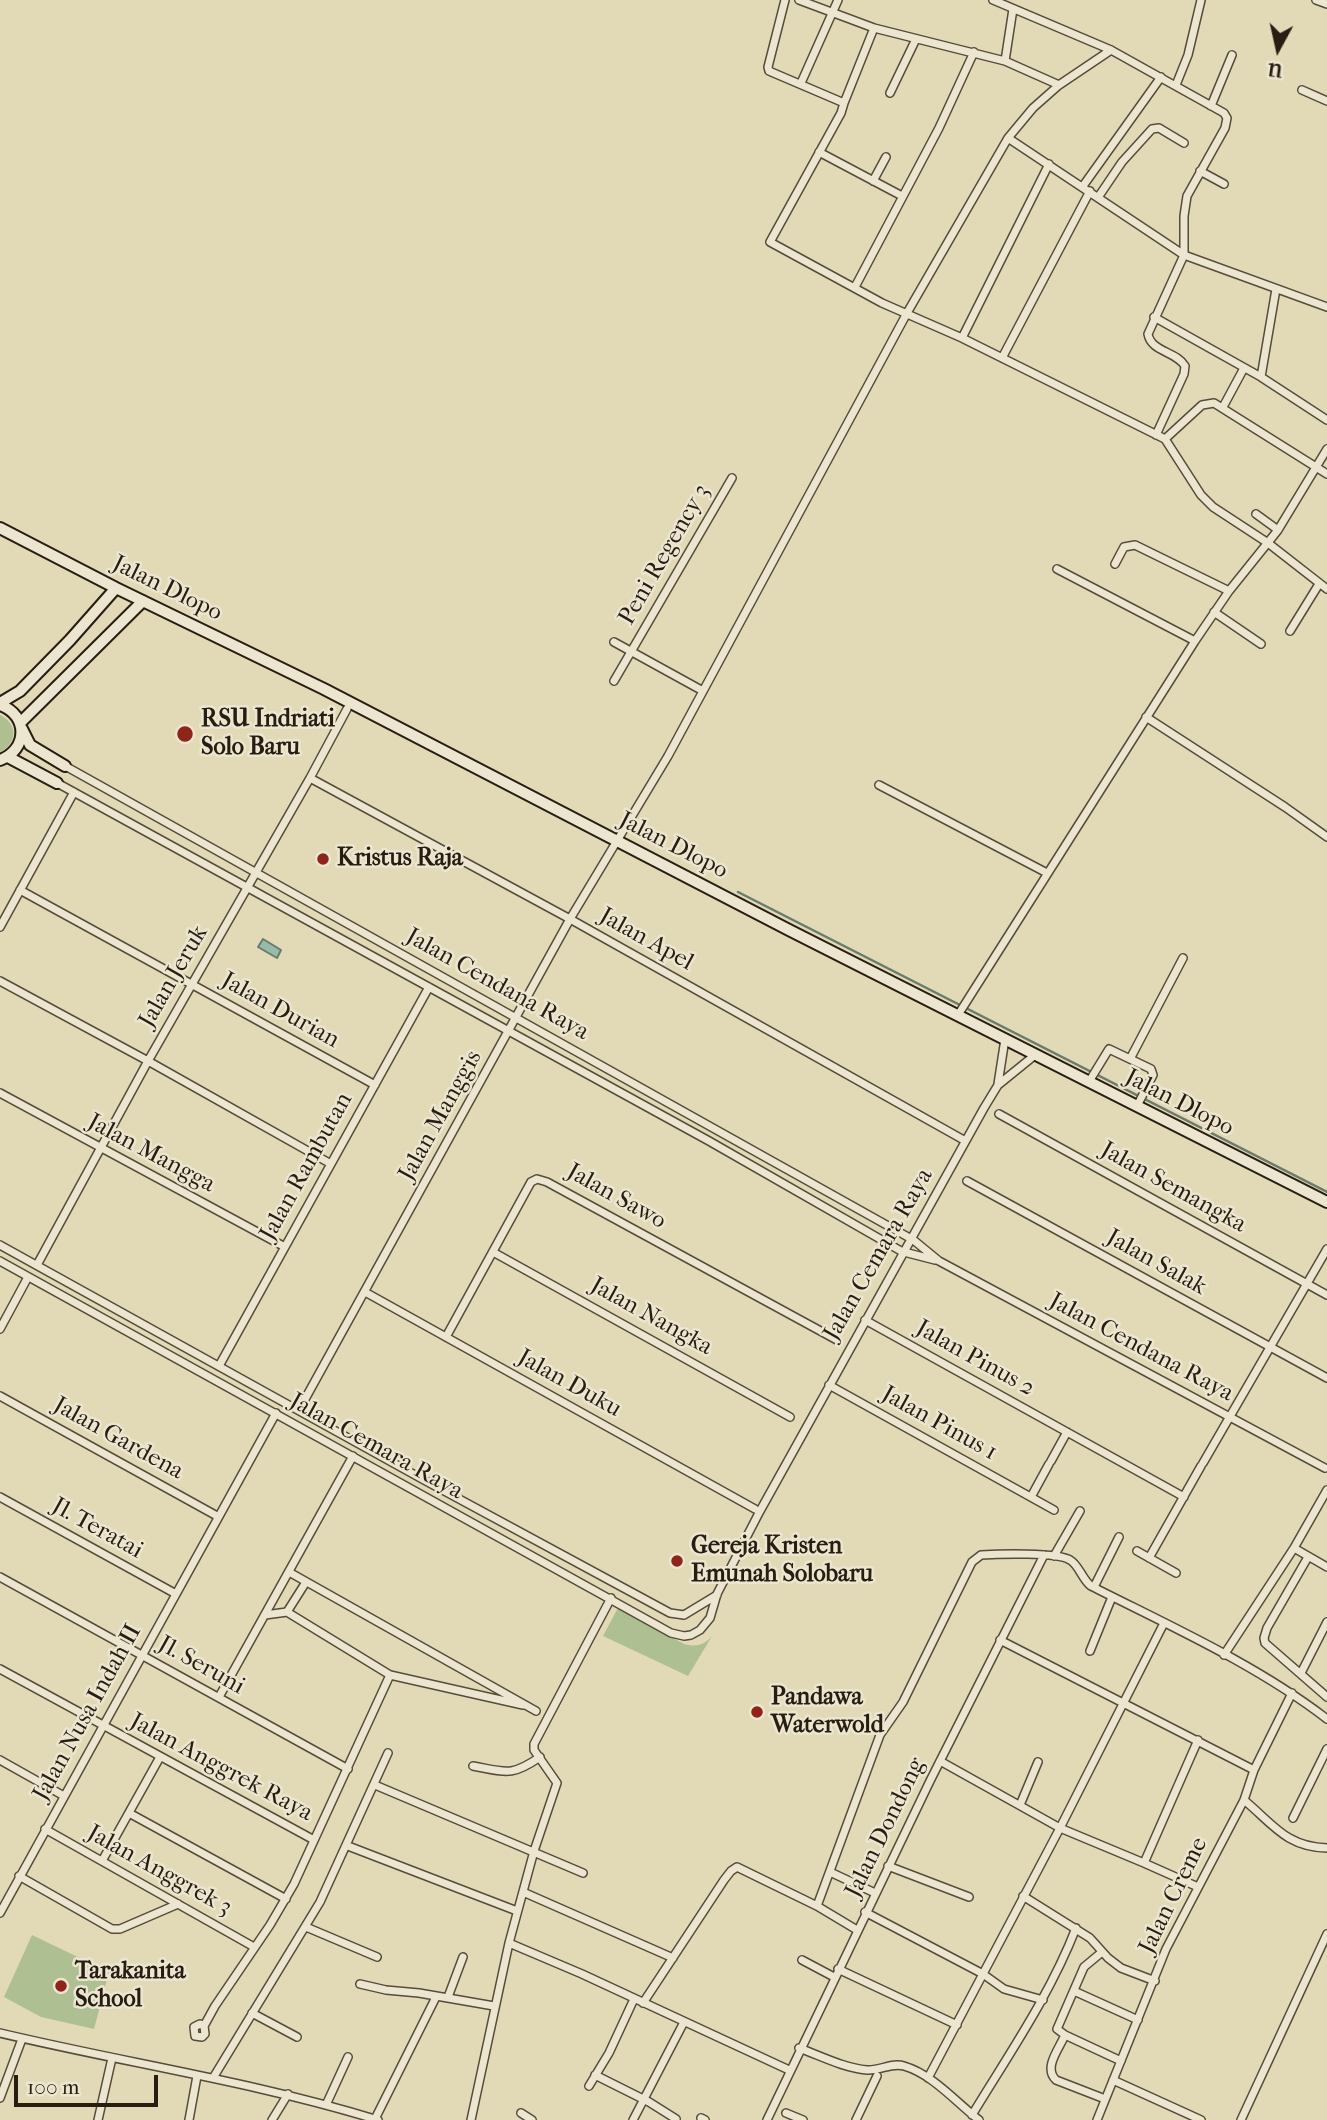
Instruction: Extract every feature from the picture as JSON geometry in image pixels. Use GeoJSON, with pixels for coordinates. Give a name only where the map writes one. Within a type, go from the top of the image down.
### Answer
{"type":"FeatureCollection","features":[{"type":"Feature","properties":{"kind":"street"},"geometry":{"type":"LineString","coordinates":[[785,0],[768,67],[773,74],[801,83],[844,103]]}},
{"type":"Feature","properties":{"kind":"street"},"geometry":{"type":"LineString","coordinates":[[799,0],[874,28],[1005,61],[1059,85]]}},
{"type":"Feature","properties":{"kind":"street"},"geometry":{"type":"LineString","coordinates":[[801,83],[838,0]]}},
{"type":"Feature","properties":{"kind":"street"},"geometry":{"type":"LineString","coordinates":[[993,0],[1111,50],[1224,113],[1227,122],[1191,187],[1185,206],[1185,255],[1148,334],[1149,340],[1182,361],[1185,369],[1156,435]]}},
{"type":"Feature","properties":{"kind":"street"},"geometry":{"type":"LineString","coordinates":[[1176,85],[1188,55],[1201,0]]}},
{"type":"Feature","properties":{"kind":"street"},"geometry":{"type":"LineString","coordinates":[[1317,0],[1327,4]]}},
{"type":"Feature","properties":{"kind":"street"},"geometry":{"type":"LineString","coordinates":[[1005,61],[1013,9]]}},
{"type":"Feature","properties":{"kind":"street"},"geometry":{"type":"LineString","coordinates":[[874,28],[844,103],[770,242],[882,303],[962,338],[1165,439],[1201,495],[1224,515],[1268,543],[1324,586],[1290,631]]}},
{"type":"Feature","properties":{"kind":"street"},"geometry":{"type":"LineString","coordinates":[[890,93],[916,39]]}},
{"type":"Feature","properties":{"kind":"street","name":"Jalan Manggis"},"geometry":{"type":"LineString","coordinates":[[299,1410],[570,919],[668,756],[907,313],[1008,138],[1033,108],[1059,85],[1111,50]]}},
{"type":"Feature","properties":{"kind":"street"},"geometry":{"type":"LineString","coordinates":[[855,287],[939,128],[974,52]]}},
{"type":"Feature","properties":{"kind":"street"},"geometry":{"type":"LineString","coordinates":[[1211,106],[1232,55]]}},
{"type":"Feature","properties":{"kind":"street"},"geometry":{"type":"LineString","coordinates":[[1002,358],[1086,188],[1161,77]]}},
{"type":"Feature","properties":{"kind":"street"},"geometry":{"type":"LineString","coordinates":[[1302,90],[1327,101]]}},
{"type":"Feature","properties":{"kind":"street"},"geometry":{"type":"LineString","coordinates":[[1099,196],[1122,162],[1152,129],[1159,128],[1184,144]]}},
{"type":"Feature","properties":{"kind":"street"},"geometry":{"type":"LineString","coordinates":[[1008,138],[1185,255],[1327,307]]}},
{"type":"Feature","properties":{"kind":"street"},"geometry":{"type":"LineString","coordinates":[[818,152],[902,196]]}},
{"type":"Feature","properties":{"kind":"street"},"geometry":{"type":"LineString","coordinates":[[873,181],[886,158]]}},
{"type":"Feature","properties":{"kind":"street"},"geometry":{"type":"LineString","coordinates":[[962,338],[1049,164]]}},
{"type":"Feature","properties":{"kind":"street"},"geometry":{"type":"LineString","coordinates":[[1200,171],[1224,184]]}},
{"type":"Feature","properties":{"kind":"street"},"geometry":{"type":"LineString","coordinates":[[1261,377],[1276,289]]}},
{"type":"Feature","properties":{"kind":"street"},"geometry":{"type":"LineString","coordinates":[[1154,317],[1261,377],[1327,420]]}},
{"type":"Feature","properties":{"kind":"street"},"geometry":{"type":"LineString","coordinates":[[1223,407],[1244,368]]}},
{"type":"Feature","properties":{"kind":"street"},"geometry":{"type":"LineString","coordinates":[[1165,439],[1202,405],[1214,403],[1327,474]]}},
{"type":"Feature","properties":{"kind":"street"},"geometry":{"type":"LineString","coordinates":[[961,1011],[1195,641],[1229,591],[1278,530],[1327,449]]}},
{"type":"Feature","properties":{"kind":"street","name":"Peni Regency 3"},"geometry":{"type":"LineString","coordinates":[[614,681],[732,478]]}},
{"type":"Feature","properties":{"kind":"street"},"geometry":{"type":"LineString","coordinates":[[1256,514],[1278,530]]}},
{"type":"Feature","properties":{"kind":"street","name":"Jalan Dlopo"},"geometry":{"type":"LineString","coordinates":[[0,528],[116,589],[324,689],[618,842],[961,1011],[1035,1055],[1140,1101],[1327,1202]]}},
{"type":"Feature","properties":{"kind":"street"},"geometry":{"type":"LineString","coordinates":[[1115,564],[1124,547],[1135,545],[1229,591]]}},
{"type":"Feature","properties":{"kind":"street"},"geometry":{"type":"LineString","coordinates":[[1057,569],[1195,641]]}},
{"type":"Feature","properties":{"kind":"street"},"geometry":{"type":"LineString","coordinates":[[66,767],[30,745],[11,710],[0,704],[19,691],[116,589]]}},
{"type":"Feature","properties":{"kind":"street"},"geometry":{"type":"LineString","coordinates":[[58,783],[4,759],[17,748],[21,726],[87,655],[143,601]]}},
{"type":"Feature","properties":{"kind":"street"},"geometry":{"type":"LineString","coordinates":[[1214,612],[1261,644]]}},
{"type":"Feature","properties":{"kind":"street"},"geometry":{"type":"LineString","coordinates":[[70,640],[87,655]]}},
{"type":"Feature","properties":{"kind":"street","name":"Peni Regency 3"},"geometry":{"type":"LineString","coordinates":[[614,642],[703,691]]}},
{"type":"Feature","properties":{"kind":"street","name":"Jalan Jeruk"},"geometry":{"type":"LineString","coordinates":[[37,1265],[148,1060],[347,709]]}},
{"type":"Feature","properties":{"kind":"street"},"geometry":{"type":"LineString","coordinates":[[1146,717],[1285,807],[1327,838]]}},
{"type":"Feature","properties":{"kind":"street","name":"Jalan Cendana Raya"},"geometry":{"type":"LineString","coordinates":[[66,767],[910,1238],[939,1261],[1325,1468]]}},
{"type":"Feature","properties":{"kind":"street","name":"Jalan Apel"},"geometry":{"type":"LineString","coordinates":[[310,778],[570,919],[962,1139]]}},
{"type":"Feature","properties":{"kind":"street","name":"Jalan Cendana Raya"},"geometry":{"type":"LineString","coordinates":[[58,783],[709,1141],[902,1251],[939,1261]]}},
{"type":"Feature","properties":{"kind":"street"},"geometry":{"type":"LineString","coordinates":[[879,785],[1047,873]]}},
{"type":"Feature","properties":{"kind":"street"},"geometry":{"type":"LineString","coordinates":[[0,927],[74,792]]}},
{"type":"Feature","properties":{"kind":"street","name":"Jalan Durian"},"geometry":{"type":"LineString","coordinates":[[20,890],[374,1086]]}},
{"type":"Feature","properties":{"kind":"street"},"geometry":{"type":"LineString","coordinates":[[1130,1059],[1183,958]]}},
{"type":"Feature","properties":{"kind":"street"},"geometry":{"type":"LineString","coordinates":[[0,981],[148,1060],[331,1164]]}},
{"type":"Feature","properties":{"kind":"street","name":"Jalan Rambutan"},"geometry":{"type":"LineString","coordinates":[[219,1366],[429,987]]}},
{"type":"Feature","properties":{"kind":"street"},"geometry":{"type":"LineString","coordinates":[[998,1085],[1005,1039]]}},
{"type":"Feature","properties":{"kind":"street"},"geometry":{"type":"LineString","coordinates":[[1091,1079],[1109,1049],[1153,1072],[1140,1101]]}},
{"type":"Feature","properties":{"kind":"street"},"geometry":{"type":"LineString","coordinates":[[998,1085],[1035,1055]]}},
{"type":"Feature","properties":{"kind":"street","name":"Jalan Cemara Raya"},"geometry":{"type":"LineString","coordinates":[[0,1261],[671,1633],[684,1636],[696,1633],[705,1625],[717,1594],[829,1385],[902,1251],[998,1085]]}},
{"type":"Feature","properties":{"kind":"street","name":"Jalan Mangga"},"geometry":{"type":"LineString","coordinates":[[0,1093],[285,1247]]}},
{"type":"Feature","properties":{"kind":"street","name":"Jalan Semangka"},"geometry":{"type":"LineString","coordinates":[[999,1114],[1327,1295]]}},
{"type":"Feature","properties":{"kind":"street"},"geometry":{"type":"LineString","coordinates":[[709,1141],[716,1129]]}},
{"type":"Feature","properties":{"kind":"street","name":"Jalan Sawo"},"geometry":{"type":"LineString","coordinates":[[446,1337],[531,1182],[541,1179],[837,1340]]}},
{"type":"Feature","properties":{"kind":"street","name":"Jalan Salak"},"geometry":{"type":"LineString","coordinates":[[967,1181],[1327,1378]]}},
{"type":"Feature","properties":{"kind":"street","name":"Jalan Cemara Raya"},"geometry":{"type":"LineString","coordinates":[[0,1245],[630,1592],[678,1615],[687,1614],[717,1594]]}},
{"type":"Feature","properties":{"kind":"street"},"geometry":{"type":"LineString","coordinates":[[1149,1558],[1327,1249]]}},
{"type":"Feature","properties":{"kind":"street","name":"Jalan Nangka"},"geometry":{"type":"LineString","coordinates":[[493,1252],[790,1417]]}},
{"type":"Feature","properties":{"kind":"street"},"geometry":{"type":"LineString","coordinates":[[0,1329],[28,1277]]}},
{"type":"Feature","properties":{"kind":"street","name":"Jalan Duku"},"geometry":{"type":"LineString","coordinates":[[365,1292],[755,1509]]}},
{"type":"Feature","properties":{"kind":"street","name":"Jalan Pinus 2"},"geometry":{"type":"LineString","coordinates":[[865,1320],[1184,1497]]}},
{"type":"Feature","properties":{"kind":"street"},"geometry":{"type":"LineString","coordinates":[[168,1354],[175,1341]]}},
{"type":"Feature","properties":{"kind":"street","name":"Jalan Pinus 1"},"geometry":{"type":"LineString","coordinates":[[829,1385],[1055,1510]]}},
{"type":"Feature","properties":{"kind":"street","name":"Jalan Gardena"},"geometry":{"type":"LineString","coordinates":[[0,1396],[217,1516]]}},
{"type":"Feature","properties":{"kind":"street","name":"Jalan Nusa Indah II"},"geometry":{"type":"LineString","coordinates":[[0,1913],[276,1413]]}},
{"type":"Feature","properties":{"kind":"street"},"geometry":{"type":"LineString","coordinates":[[1031,1497],[1066,1432]]}},
{"type":"Feature","properties":{"kind":"street"},"geometry":{"type":"LineString","coordinates":[[219,1697],[353,1456]]}},
{"type":"Feature","properties":{"kind":"street"},"geometry":{"type":"LineString","coordinates":[[417,1491],[424,1480]]}},
{"type":"Feature","properties":{"kind":"street"},"geometry":{"type":"LineString","coordinates":[[1224,1655],[1294,1548],[1327,1490]]}},
{"type":"Feature","properties":{"kind":"street","name":"Jl. Teratai"},"geometry":{"type":"LineString","coordinates":[[0,1497],[176,1594]]}},
{"type":"Feature","properties":{"kind":"street"},"geometry":{"type":"LineString","coordinates":[[1054,1556],[1080,1511]]}},
{"type":"Feature","properties":{"kind":"street"},"geometry":{"type":"LineString","coordinates":[[1094,1587],[1119,1536]]}},
{"type":"Feature","properties":{"kind":"street"},"geometry":{"type":"LineString","coordinates":[[1294,1548],[1327,1567]]}},
{"type":"Feature","properties":{"kind":"street"},"geometry":{"type":"LineString","coordinates":[[1137,1551],[1176,1573]]}},
{"type":"Feature","properties":{"kind":"street"},"geometry":{"type":"LineString","coordinates":[[817,1906],[880,1735],[903,1702],[972,1562],[981,1555],[1044,1555],[1071,1560],[1085,1581],[1094,1587],[1292,1693],[1327,1719]]}},
{"type":"Feature","properties":{"kind":"street","name":"Jalan Dondong"},"geometry":{"type":"LineString","coordinates":[[767,2120],[865,1912],[1044,1555]]}},
{"type":"Feature","properties":{"kind":"street"},"geometry":{"type":"LineString","coordinates":[[1308,1557],[1267,1628],[1264,1638],[1265,1643],[1327,1697]]}},
{"type":"Feature","properties":{"kind":"street"},"geometry":{"type":"LineString","coordinates":[[289,1572],[536,1711]]}},
{"type":"Feature","properties":{"kind":"street","name":"Jl. Seruni"},"geometry":{"type":"LineString","coordinates":[[0,1577],[348,1769]]}},
{"type":"Feature","properties":{"kind":"street"},"geometry":{"type":"LineString","coordinates":[[287,1612],[306,1582]]}},
{"type":"Feature","properties":{"kind":"street"},"geometry":{"type":"LineString","coordinates":[[622,1605],[630,1592]]}},
{"type":"Feature","properties":{"kind":"street"},"geometry":{"type":"LineString","coordinates":[[1090,1651],[1112,1597]]}},
{"type":"Feature","properties":{"kind":"street"},"geometry":{"type":"LineString","coordinates":[[471,2120],[517,1911],[557,1783],[534,1751],[535,1742],[611,1598]]}},
{"type":"Feature","properties":{"kind":"street"},"geometry":{"type":"LineString","coordinates":[[265,1615],[287,1612],[390,1675],[523,1705]]}},
{"type":"Feature","properties":{"kind":"street"},"geometry":{"type":"LineString","coordinates":[[1301,1673],[1327,1622]]}},
{"type":"Feature","properties":{"kind":"street"},"geometry":{"type":"LineString","coordinates":[[928,2078],[1164,1623]]}},
{"type":"Feature","properties":{"kind":"street"},"geometry":{"type":"LineString","coordinates":[[1000,1640],[1254,1770]]}},
{"type":"Feature","properties":{"kind":"street","name":"Jalan Anggrek Raya"},"geometry":{"type":"LineString","coordinates":[[0,1669],[314,1840]]}},
{"type":"Feature","properties":{"kind":"street"},"geometry":{"type":"LineString","coordinates":[[204,2026],[286,1899],[390,1675]]}},
{"type":"Feature","properties":{"kind":"street","name":"Jalan Creme"},"geometry":{"type":"LineString","coordinates":[[1097,2120],[1166,1949],[1244,1800],[1254,1770],[1292,1693]]}},
{"type":"Feature","properties":{"kind":"street"},"geometry":{"type":"LineString","coordinates":[[1144,1863],[1198,1740]]}},
{"type":"Feature","properties":{"kind":"street"},"geometry":{"type":"LineString","coordinates":[[1293,1818],[1327,1749]]}},
{"type":"Feature","properties":{"kind":"street"},"geometry":{"type":"LineString","coordinates":[[213,2078],[306,1927],[348,1846],[388,1754]]}},
{"type":"Feature","properties":{"kind":"street"},"geometry":{"type":"LineString","coordinates":[[102,1861],[160,1757]]}},
{"type":"Feature","properties":{"kind":"street"},"geometry":{"type":"LineString","coordinates":[[473,1766],[510,1773],[526,1767],[540,1757]]}},
{"type":"Feature","properties":{"kind":"street"},"geometry":{"type":"LineString","coordinates":[[0,1760],[64,1796]]}},
{"type":"Feature","properties":{"kind":"street"},"geometry":{"type":"LineString","coordinates":[[940,1761],[1060,1828],[1198,1887]]}},
{"type":"Feature","properties":{"kind":"street"},"geometry":{"type":"LineString","coordinates":[[1020,1805],[1038,1762]]}},
{"type":"Feature","properties":{"kind":"street"},"geometry":{"type":"LineString","coordinates":[[375,1784],[583,1873]]}},
{"type":"Feature","properties":{"kind":"street"},"geometry":{"type":"LineString","coordinates":[[1244,1800],[1295,1843],[1306,1847],[1327,1847]]}},
{"type":"Feature","properties":{"kind":"street"},"geometry":{"type":"LineString","coordinates":[[129,1814],[286,1899]]}},
{"type":"Feature","properties":{"kind":"street","name":"Jalan Anggrek 3"},"geometry":{"type":"LineString","coordinates":[[45,1829],[254,1947]]}},
{"type":"Feature","properties":{"kind":"street"},"geometry":{"type":"LineString","coordinates":[[348,1846],[517,1911]]}},
{"type":"Feature","properties":{"kind":"street"},"geometry":{"type":"LineString","coordinates":[[888,1866],[969,1897]]}},
{"type":"Feature","properties":{"kind":"street"},"geometry":{"type":"LineString","coordinates":[[643,2003],[734,1868],[737,1867],[817,1906],[857,1930]]}},
{"type":"Feature","properties":{"kind":"street"},"geometry":{"type":"LineString","coordinates":[[830,1872],[874,1894]]}},
{"type":"Feature","properties":{"kind":"street"},"geometry":{"type":"LineString","coordinates":[[19,1876],[112,1929],[120,1929],[178,1904]]}},
{"type":"Feature","properties":{"kind":"street"},"geometry":{"type":"LineString","coordinates":[[523,1892],[673,1958]]}},
{"type":"Feature","properties":{"kind":"street"},"geometry":{"type":"LineString","coordinates":[[1023,1896],[1090,1938],[1121,1968],[1155,1981]]}},
{"type":"Feature","properties":{"kind":"street"},"geometry":{"type":"LineString","coordinates":[[865,1912],[983,1974],[1004,1989],[1043,2000]]}},
{"type":"Feature","properties":{"kind":"street"},"geometry":{"type":"LineString","coordinates":[[306,1927],[377,1956]]}},
{"type":"Feature","properties":{"kind":"street"},"geometry":{"type":"LineString","coordinates":[[799,2048],[860,2069],[877,2070],[900,2064],[928,2078],[975,2117],[1043,2000],[1061,1966],[1076,1928]]}},
{"type":"Feature","properties":{"kind":"street"},"geometry":{"type":"LineString","coordinates":[[1241,2120],[1327,1934]]}},
{"type":"Feature","properties":{"kind":"street"},"geometry":{"type":"LineString","coordinates":[[509,1943],[582,1973],[789,2070]]}},
{"type":"Feature","properties":{"kind":"street"},"geometry":{"type":"LineString","coordinates":[[1102,1952],[1084,1967],[1056,2027],[1065,2035],[1121,2061]]}},
{"type":"Feature","properties":{"kind":"street"},"geometry":{"type":"LineString","coordinates":[[448,1997],[463,1957]]}},
{"type":"Feature","properties":{"kind":"street"},"geometry":{"type":"LineString","coordinates":[[802,1960],[957,2025]]}},
{"type":"Feature","properties":{"kind":"street"},"geometry":{"type":"LineString","coordinates":[[360,1984],[494,2006]]}},
{"type":"Feature","properties":{"kind":"street"},"geometry":{"type":"LineString","coordinates":[[1074,1991],[1138,2020]]}},
{"type":"Feature","properties":{"kind":"street"},"geometry":{"type":"LineString","coordinates":[[0,2034],[288,2094],[363,2118],[377,2119],[436,1997]]}},
{"type":"Feature","properties":{"kind":"street"},"geometry":{"type":"LineString","coordinates":[[589,2086],[609,2053],[634,1999]]}},
{"type":"Feature","properties":{"kind":"street"},"geometry":{"type":"LineString","coordinates":[[252,2013],[297,2037]]}},
{"type":"Feature","properties":{"kind":"street"},"geometry":{"type":"LineString","coordinates":[[633,2120],[684,2022]]}},
{"type":"Feature","properties":{"kind":"street"},"geometry":{"type":"LineString","coordinates":[[1065,2035],[1050,2067],[1052,2076],[1105,2099]]}},
{"type":"Feature","properties":{"kind":"street"},"geometry":{"type":"LineString","coordinates":[[0,2098],[22,2039]]}},
{"type":"Feature","properties":{"kind":"street"},"geometry":{"type":"LineString","coordinates":[[326,2105],[348,2057]]}},
{"type":"Feature","properties":{"kind":"street"},"geometry":{"type":"LineString","coordinates":[[98,2120],[112,2058]]}},
{"type":"Feature","properties":{"kind":"street"},"geometry":{"type":"LineString","coordinates":[[189,2120],[197,2076]]}},
{"type":"Feature","properties":{"kind":"street"},"geometry":{"type":"LineString","coordinates":[[595,2076],[644,2099],[676,2119]]}},
{"type":"Feature","properties":{"kind":"street"},"geometry":{"type":"LineString","coordinates":[[856,2120],[877,2076]]}},
{"type":"Feature","properties":{"kind":"street"},"geometry":{"type":"LineString","coordinates":[[1113,2080],[1201,2120]]}},
{"type":"Feature","properties":{"kind":"street"},"geometry":{"type":"LineString","coordinates":[[272,2120],[288,2094]]}},
{"type":"Feature","properties":{"kind":"street"},"geometry":{"type":"LineString","coordinates":[[521,2113],[532,2120]]}},
{"type":"Feature","properties":{"kind":"street"},"geometry":{"type":"LineString","coordinates":[[786,2113],[803,2120]]}},
{"type":"Feature","properties":{"kind":"shaded area"},"geometry":{"type":"Polygon","coordinates":[[[0,715],[10,723],[14,734],[10,744],[0,752],[0,715]]]}},
{"type":"Feature","properties":{"kind":"shaded area"},"geometry":{"type":"Polygon","coordinates":[[[263,939],[281,950],[277,958],[258,947],[263,939]]]}},
{"type":"Feature","properties":{"kind":"shaded area"},"geometry":{"type":"Polygon","coordinates":[[[618,1608],[684,1644],[699,1645],[712,1636],[688,1676],[603,1636],[618,1608]]]}},
{"type":"Feature","properties":{"kind":"shaded area"},"geometry":{"type":"Polygon","coordinates":[[[32,1935],[109,1972],[94,2029],[41,2017],[4,1997],[32,1935]]]}},
{"type":"Feature","properties":{"kind":"waterway"},"geometry":{"type":"LineString","coordinates":[[738,892],[1327,1192]]}},
{"type":"Feature","properties":{"kind":"place","name":"RSU Indriati Solo Baru"},"geometry":{"type":"Point","coordinates":[185,734]}},
{"type":"Feature","properties":{"kind":"place","name":"Kristus Raja"},"geometry":{"type":"Point","coordinates":[323,859]}},
{"type":"Feature","properties":{"kind":"place","name":"Gereja Kristen Emunah Solobaru"},"geometry":{"type":"Point","coordinates":[677,1561]}},
{"type":"Feature","properties":{"kind":"place","name":"Pandawa Waterwold"},"geometry":{"type":"Point","coordinates":[757,1712]}},
{"type":"Feature","properties":{"kind":"place","name":"Tarakanita School"},"geometry":{"type":"Point","coordinates":[61,1986]}}]}
